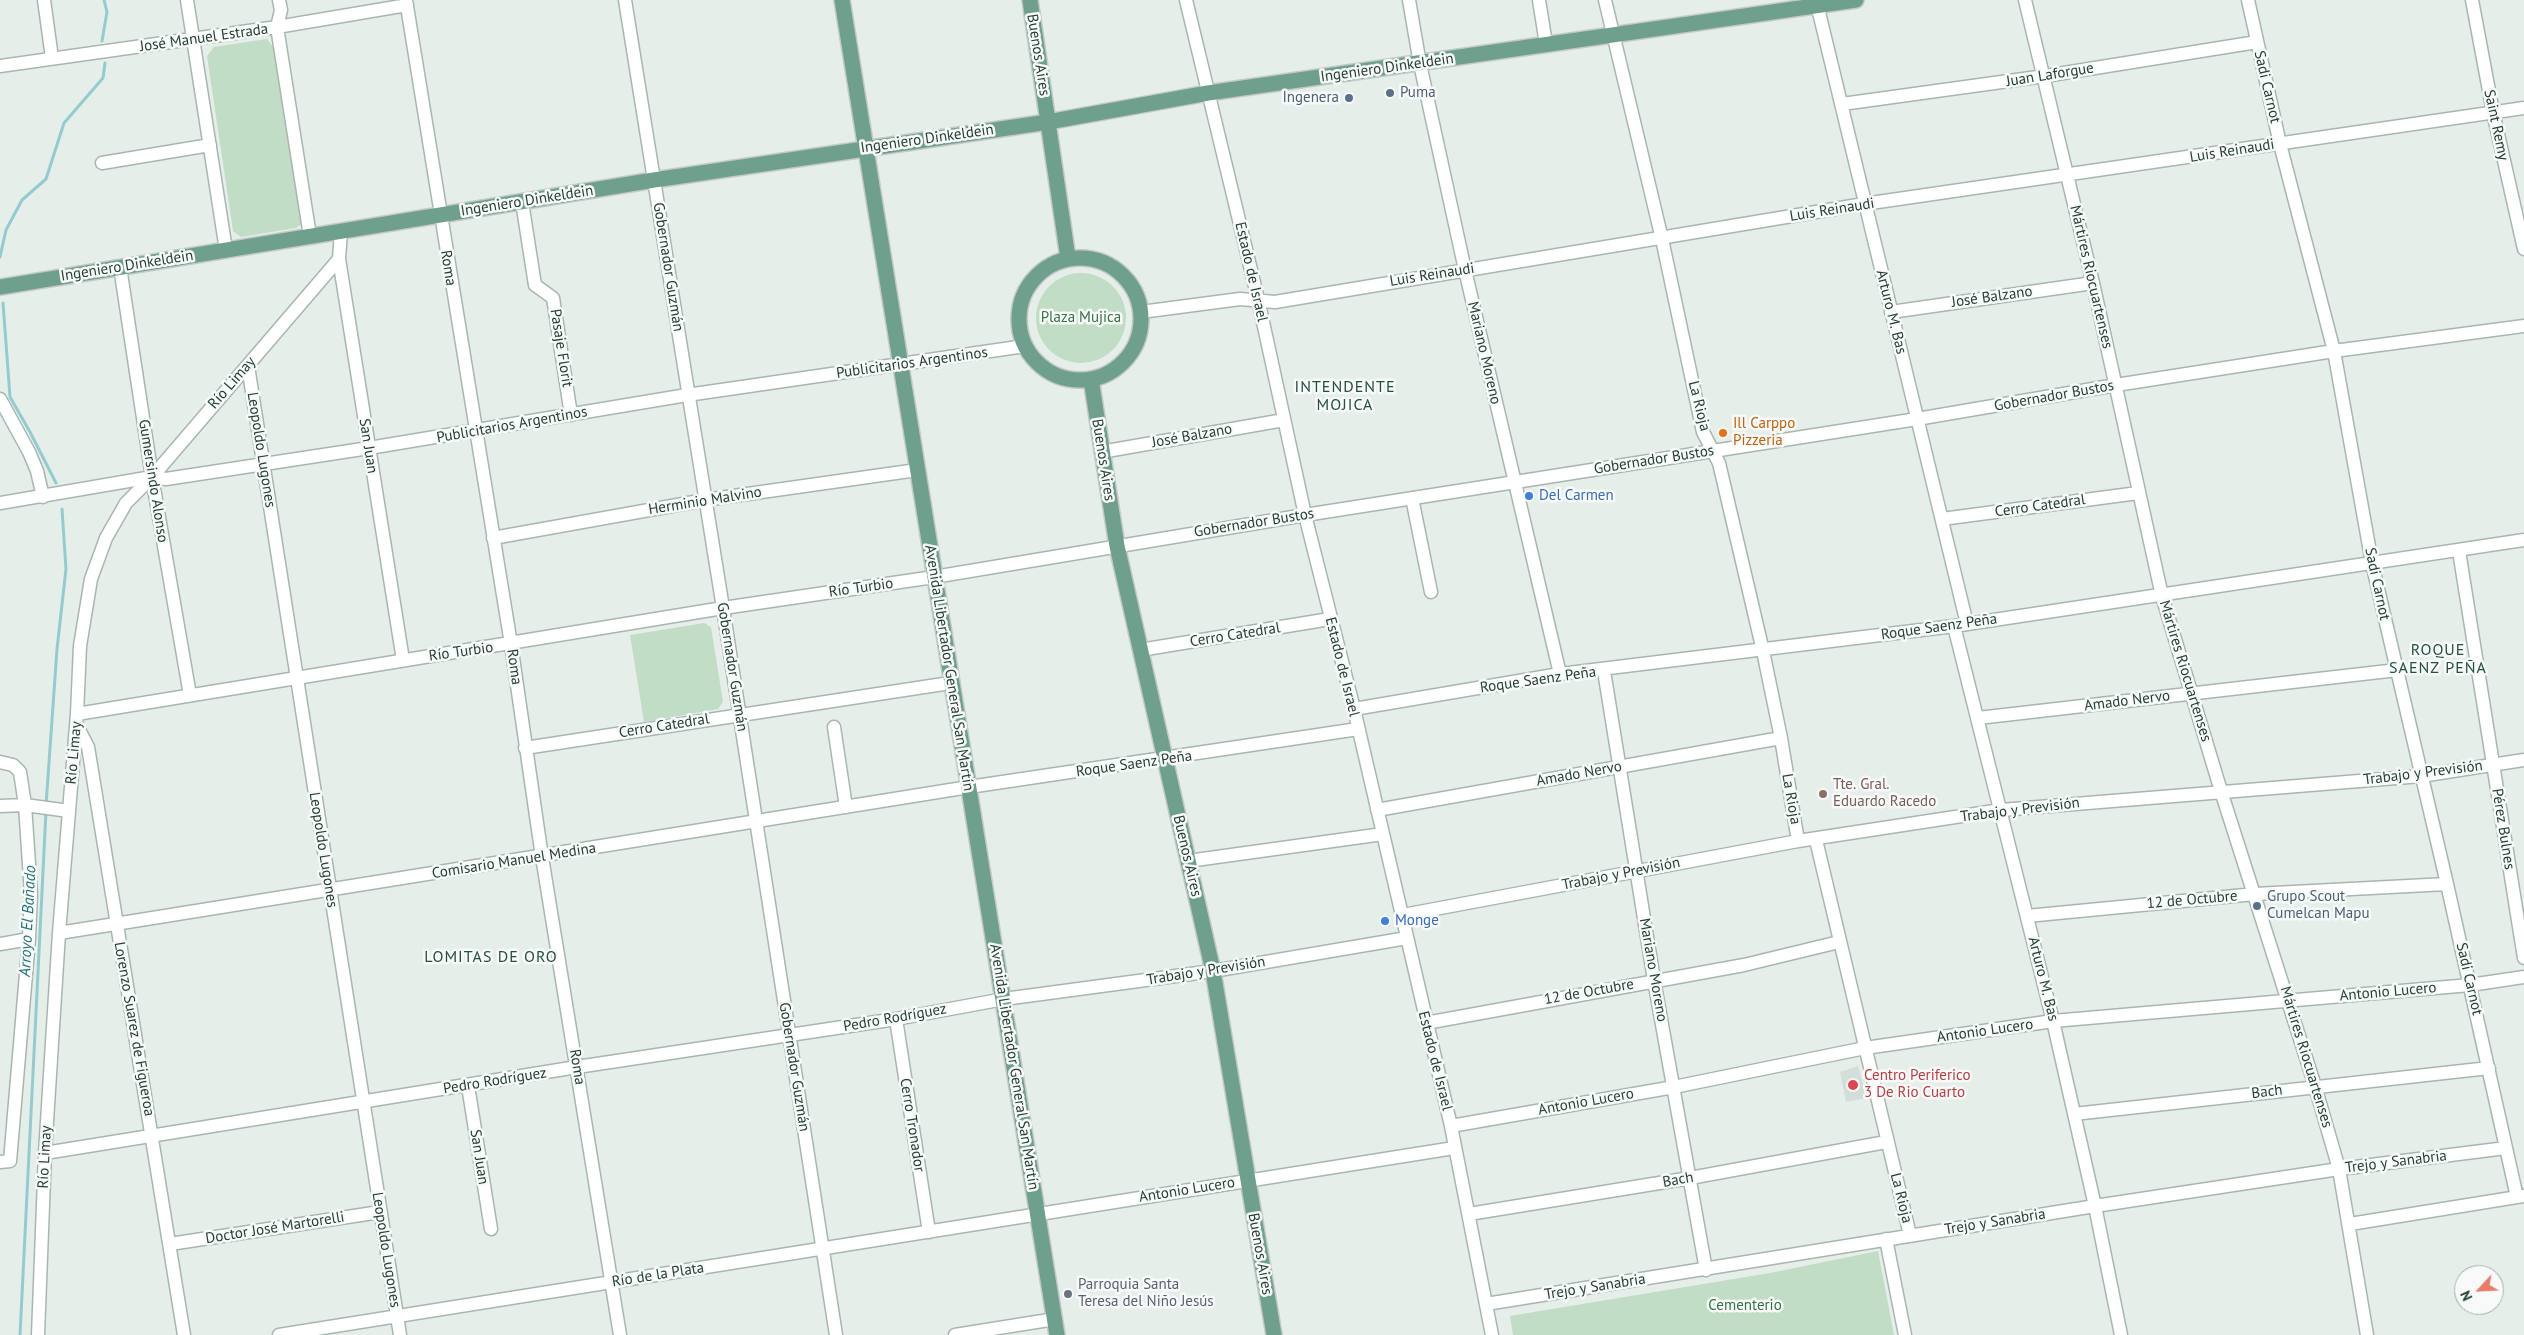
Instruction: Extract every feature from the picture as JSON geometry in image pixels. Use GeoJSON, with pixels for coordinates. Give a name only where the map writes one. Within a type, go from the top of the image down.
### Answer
{"type":"FeatureCollection","features":[{"type":"Feature","properties":{"kind":"main road","name":"Avenida Libertador General San Martín"},"geometry":{"type":"LineString","coordinates":[[842,0],[950,682],[1004,999],[1057,1335]]}},
{"type":"Feature","properties":{"kind":"main road","name":"Buenos Aires"},"geometry":{"type":"LineString","coordinates":[[1030,0],[1068,258]]}},
{"type":"Feature","properties":{"kind":"main road","name":"Ingeniero Dinkeldein"},"geometry":{"type":"LineString","coordinates":[[0,287],[654,180],[1048,122],[1208,93],[1420,64],[1816,3],[1856,0]]}},
{"type":"Feature","properties":{"kind":"main road"},"geometry":{"type":"LineString","coordinates":[[1068,258],[1088,258],[1101,262],[1124,276],[1135,293],[1140,312],[1140,331],[1134,348],[1123,362],[1108,373],[1091,379],[1071,379],[1052,374],[1036,362],[1025,346],[1020,331],[1018,315],[1028,284],[1039,272],[1052,263],[1068,258]]}},
{"type":"Feature","properties":{"kind":"main road","name":"Buenos Aires"},"geometry":{"type":"LineString","coordinates":[[1091,379],[1117,546],[1212,971],[1274,1335]]}},
{"type":"Feature","properties":{"kind":"street"},"geometry":{"type":"LineString","coordinates":[[44,0],[52,58]]}},
{"type":"Feature","properties":{"kind":"street"},"geometry":{"type":"LineString","coordinates":[[187,0],[226,250]]}},
{"type":"Feature","properties":{"kind":"street"},"geometry":{"type":"LineString","coordinates":[[279,0],[281,10],[278,27],[310,236]]}},
{"type":"Feature","properties":{"kind":"street","name":"Gobernador Guzmán"},"geometry":{"type":"LineString","coordinates":[[625,0],[687,395],[723,608],[836,1335]]}},
{"type":"Feature","properties":{"kind":"street","name":"Estado de Israel"},"geometry":{"type":"LineString","coordinates":[[1186,0],[1258,299],[1305,515],[1403,915],[1451,1126],[1492,1335]]}},
{"type":"Feature","properties":{"kind":"street","name":"Mariano Moreno"},"geometry":{"type":"LineString","coordinates":[[1408,0],[1465,270],[1513,482],[1560,674]]}},
{"type":"Feature","properties":{"kind":"street"},"geometry":{"type":"LineString","coordinates":[[1539,0],[1546,44]]}},
{"type":"Feature","properties":{"kind":"street","name":"La Rioja"},"geometry":{"type":"LineString","coordinates":[[1605,0],[1662,239],[1703,432],[1714,450],[1762,651],[1781,738],[1798,841]]}},
{"type":"Feature","properties":{"kind":"street","name":"Mártires Riocuartenses"},"geometry":{"type":"LineString","coordinates":[[2025,0],[2045,76],[2093,283],[2162,596],[2221,790],[2315,1086],[2339,1169],[2350,1224],[2367,1335]]}},
{"type":"Feature","properties":{"kind":"street","name":"Sadi Carnot"},"geometry":{"type":"LineString","coordinates":[[2248,0],[2280,144],[2334,351],[2372,563],[2470,984],[2506,1148],[2520,1197]]}},
{"type":"Feature","properties":{"kind":"street","name":"Saint Remy"},"geometry":{"type":"LineString","coordinates":[[2472,0],[2493,112],[2524,248]]}},
{"type":"Feature","properties":{"kind":"street","name":"José Manuel Estrada"},"geometry":{"type":"LineString","coordinates":[[0,66],[278,27],[406,2]]}},
{"type":"Feature","properties":{"kind":"street","name":"Roma"},"geometry":{"type":"LineString","coordinates":[[406,2],[511,644],[542,857],[620,1335]]}},
{"type":"Feature","properties":{"kind":"street","name":"Arturo M. Bas"},"geometry":{"type":"LineString","coordinates":[[1816,3],[1942,519],[1978,718],[2053,1021],[2095,1206],[2120,1335]]}},
{"type":"Feature","properties":{"kind":"street","name":"Juan Laforgue"},"geometry":{"type":"LineString","coordinates":[[1842,104],[2045,76],[2257,42]]}},
{"type":"Feature","properties":{"kind":"street","name":"Luis Reinaudi"},"geometry":{"type":"LineString","coordinates":[[1140,312],[1240,298],[1275,302],[1864,204],[2067,176],[2524,108]]}},
{"type":"Feature","properties":{"kind":"street"},"geometry":{"type":"LineString","coordinates":[[102,162],[210,145]]}},
{"type":"Feature","properties":{"kind":"street","name":"Pasaje Florit"},"geometry":{"type":"LineString","coordinates":[[522,202],[535,285],[553,298],[572,414]]}},
{"type":"Feature","properties":{"kind":"street","name":"San Juan"},"geometry":{"type":"LineString","coordinates":[[341,231],[339,259],[403,660]]}},
{"type":"Feature","properties":{"kind":"street","name":"Río Limay"},"geometry":{"type":"LineString","coordinates":[[38,1335],[45,1153],[59,933],[63,810],[77,720],[80,646],[91,579],[106,538],[126,503],[152,477],[166,458],[248,366],[339,259]]}},
{"type":"Feature","properties":{"kind":"street","name":"Gumersindo Alonso"},"geometry":{"type":"LineString","coordinates":[[120,267],[152,477],[190,695]]}},
{"type":"Feature","properties":{"kind":"street","name":"José Balzano"},"geometry":{"type":"LineString","coordinates":[[1891,312],[2093,283]]}},
{"type":"Feature","properties":{"kind":"street","name":"Gobernador Bustos"},"geometry":{"type":"LineString","coordinates":[[934,577],[1305,515],[1917,419],[2116,385],[2334,351],[2524,326]]}},
{"type":"Feature","properties":{"kind":"street","name":"Publicitarios Argentinos"},"geometry":{"type":"LineString","coordinates":[[0,503],[152,477],[166,479],[369,448],[687,395],[900,366],[1025,346]]}},
{"type":"Feature","properties":{"kind":"street","name":"Leopoldo Lugones"},"geometry":{"type":"LineString","coordinates":[[248,366],[295,677],[400,1335]]}},
{"type":"Feature","properties":{"kind":"street"},"geometry":{"type":"LineString","coordinates":[[0,399],[29,452],[37,471],[42,497]]}},
{"type":"Feature","properties":{"kind":"street","name":"José Balzano"},"geometry":{"type":"LineString","coordinates":[[1101,452],[1284,420]]}},
{"type":"Feature","properties":{"kind":"street","name":"Herminio Malvino"},"geometry":{"type":"LineString","coordinates":[[493,538],[705,500],[917,470]]}},
{"type":"Feature","properties":{"kind":"street","name":"Cerro Catedral"},"geometry":{"type":"LineString","coordinates":[[1942,519],[2138,492]]}},
{"type":"Feature","properties":{"kind":"street"},"geometry":{"type":"LineString","coordinates":[[1412,498],[1431,592]]}},
{"type":"Feature","properties":{"kind":"street","name":"Roque Saenz Peña"},"geometry":{"type":"LineString","coordinates":[[1354,709],[1560,674],[1604,671],[1960,625],[2524,540]]}},
{"type":"Feature","properties":{"kind":"street","name":"Pérez Bulnes"},"geometry":{"type":"LineString","coordinates":[[2459,551],[2524,958]]}},
{"type":"Feature","properties":{"kind":"street","name":"Río Turbio"},"geometry":{"type":"LineString","coordinates":[[77,720],[190,695],[295,677],[511,644],[723,608],[934,577]]}},
{"type":"Feature","properties":{"kind":"street","name":"Cerro Catedral"},"geometry":{"type":"LineString","coordinates":[[1140,650],[1330,619]]}},
{"type":"Feature","properties":{"kind":"street","name":"Amado Nervo"},"geometry":{"type":"LineString","coordinates":[[1978,718],[2397,670]]}},
{"type":"Feature","properties":{"kind":"street","name":"Mariano Moreno"},"geometry":{"type":"LineString","coordinates":[[1604,671],[1654,980],[1706,1270]]}},
{"type":"Feature","properties":{"kind":"street","name":"Cerro Catedral"},"geometry":{"type":"LineString","coordinates":[[525,748],[950,682]]}},
{"type":"Feature","properties":{"kind":"street","name":"Lorenzo Suarez de Figueroa"},"geometry":{"type":"LineString","coordinates":[[77,720],[88,747],[184,1335]]}},
{"type":"Feature","properties":{"kind":"street"},"geometry":{"type":"LineString","coordinates":[[834,727],[846,808]]}},
{"type":"Feature","properties":{"kind":"street","name":"Roque Saenz Peña"},"geometry":{"type":"LineString","coordinates":[[969,787],[1165,760],[1358,729]]}},
{"type":"Feature","properties":{"kind":"street","name":"Amado Nervo"},"geometry":{"type":"LineString","coordinates":[[1377,810],[1781,738]]}},
{"type":"Feature","properties":{"kind":"street","name":"Trabajo y Previsión"},"geometry":{"type":"LineString","coordinates":[[1403,915],[1798,841],[1816,840],[2001,810],[2221,790],[2421,776],[2524,760]]}},
{"type":"Feature","properties":{"kind":"street"},"geometry":{"type":"LineString","coordinates":[[0,762],[13,765],[20,772],[25,805],[30,894],[29,939],[10,1161],[0,1162]]}},
{"type":"Feature","properties":{"kind":"street","name":"Comisario Manuel Medina"},"geometry":{"type":"LineString","coordinates":[[59,933],[969,787]]}},
{"type":"Feature","properties":{"kind":"street"},"geometry":{"type":"LineString","coordinates":[[0,806],[25,805],[63,810]]}},
{"type":"Feature","properties":{"kind":"street"},"geometry":{"type":"LineString","coordinates":[[1188,861],[1383,834]]}},
{"type":"Feature","properties":{"kind":"street","name":"La Rioja"},"geometry":{"type":"LineString","coordinates":[[1816,840],[1886,1142],[1910,1235]]}},
{"type":"Feature","properties":{"kind":"street","name":"12 de Octubre"},"geometry":{"type":"LineString","coordinates":[[2027,916],[2255,894],[2447,884]]}},
{"type":"Feature","properties":{"kind":"street","name":"Trabajo y Previsión"},"geometry":{"type":"LineString","coordinates":[[1004,999],[1212,971],[1407,938]]}},
{"type":"Feature","properties":{"kind":"street"},"geometry":{"type":"LineString","coordinates":[[0,944],[29,939]]}},
{"type":"Feature","properties":{"kind":"street","name":"12 de Octubre"},"geometry":{"type":"LineString","coordinates":[[1426,1022],[1744,965],[1839,942]]}},
{"type":"Feature","properties":{"kind":"street","name":"Antonio Lucero"},"geometry":{"type":"LineString","coordinates":[[1451,1126],[1674,1087],[1865,1048],[2053,1021],[2470,984],[2524,977]]}},
{"type":"Feature","properties":{"kind":"street","name":"Pedro Rodríguez"},"geometry":{"type":"LineString","coordinates":[[45,1153],[577,1067],[896,1019],[1004,999]]}},
{"type":"Feature","properties":{"kind":"street","name":"Cerro Tronador"},"geometry":{"type":"LineString","coordinates":[[896,1019],[929,1232]]}},
{"type":"Feature","properties":{"kind":"street","name":"Bach"},"geometry":{"type":"LineString","coordinates":[[2074,1114],[2489,1068]]}},
{"type":"Feature","properties":{"kind":"street","name":"San Juan"},"geometry":{"type":"LineString","coordinates":[[468,1086],[491,1228]]}},
{"type":"Feature","properties":{"kind":"street","name":"Bach"},"geometry":{"type":"LineString","coordinates":[[1469,1214],[1690,1178],[1886,1142]]}},
{"type":"Feature","properties":{"kind":"street","name":"Antonio Lucero"},"geometry":{"type":"LineString","coordinates":[[1038,1214],[1454,1148]]}},
{"type":"Feature","properties":{"kind":"street","name":"Trejo y Sanabria"},"geometry":{"type":"LineString","coordinates":[[1486,1304],[2095,1206],[2339,1169],[2506,1148]]}},
{"type":"Feature","properties":{"kind":"street"},"geometry":{"type":"LineString","coordinates":[[2350,1224],[2520,1197]]}},
{"type":"Feature","properties":{"kind":"street","name":"Doctor José Martorelli"},"geometry":{"type":"LineString","coordinates":[[170,1244],[380,1212]]}},
{"type":"Feature","properties":{"kind":"street","name":"Río de la Plata"},"geometry":{"type":"LineString","coordinates":[[279,1335],[321,1332],[397,1316],[1038,1214]]}},
{"type":"Feature","properties":{"kind":"street","name":"La Rioja"},"geometry":{"type":"LineString","coordinates":[[1886,1239],[1905,1335]]}},
{"type":"Feature","properties":{"kind":"street"},"geometry":{"type":"LineString","coordinates":[[955,1335],[1055,1319]]}},
{"type":"Feature","properties":{"kind":"shaded area","name":"Centro Periferico 3 De Rio Cuarto"},"geometry":{"type":"Polygon","coordinates":[[[1858,1066],[1867,1098],[1846,1102],[1840,1072],[1858,1066]]]}},
{"type":"Feature","properties":{"kind":"green space"},"geometry":{"type":"Polygon","coordinates":[[[267,39],[274,48],[302,224],[296,228],[241,237],[233,231],[207,56],[214,47],[267,39]]]}},
{"type":"Feature","properties":{"kind":"green space","name":"Plaza Mujica"},"geometry":{"type":"Polygon","coordinates":[[[1081,273],[1098,277],[1113,286],[1122,301],[1126,318],[1122,335],[1113,350],[1098,359],[1081,363],[1064,359],[1049,350],[1040,335],[1036,318],[1040,301],[1049,286],[1064,277],[1081,273]]]}},
{"type":"Feature","properties":{"kind":"green space"},"geometry":{"type":"Polygon","coordinates":[[[704,623],[711,627],[723,702],[718,709],[644,722],[630,635],[704,623]]]}},
{"type":"Feature","properties":{"kind":"green space","name":"Cementerio"},"geometry":{"type":"Polygon","coordinates":[[[1878,1251],[1894,1335],[1513,1335],[1510,1316],[1770,1273],[1878,1251]]]}},
{"type":"Feature","properties":{"kind":"waterway","name":"Arroyo El Bañado"},"geometry":{"type":"LineString","coordinates":[[102,41],[107,12],[104,0]]}},
{"type":"Feature","properties":{"kind":"waterway","name":"Arroyo El Bañado"},"geometry":{"type":"LineString","coordinates":[[0,257],[6,230],[22,200],[46,179],[64,123],[103,78],[105,63]]}},
{"type":"Feature","properties":{"kind":"waterway","name":"Arroyo El Bañado"},"geometry":{"type":"LineString","coordinates":[[3,303],[10,397],[56,483]]}},
{"type":"Feature","properties":{"kind":"waterway","name":"Arroyo El Bañado"},"geometry":{"type":"LineString","coordinates":[[46,805],[57,649],[66,569],[62,509]]}},
{"type":"Feature","properties":{"kind":"waterway","name":"Arroyo El Bañado"},"geometry":{"type":"LineString","coordinates":[[20,1335],[46,811]]}},
{"type":"Feature","properties":{"kind":"place","name":"Puma"},"geometry":{"type":"Point","coordinates":[1390,93]}},
{"type":"Feature","properties":{"kind":"place","name":"Ingenera"},"geometry":{"type":"Point","coordinates":[1349,98]}},
{"type":"Feature","properties":{"kind":"place","name":"Ill Carppo Pizzeria"},"geometry":{"type":"Point","coordinates":[1723,433]}},
{"type":"Feature","properties":{"kind":"place","name":"Del Carmen"},"geometry":{"type":"Point","coordinates":[1529,496]}},
{"type":"Feature","properties":{"kind":"place","name":"Tte. Gral. Eduardo Racedo"},"geometry":{"type":"Point","coordinates":[1823,794]}},
{"type":"Feature","properties":{"kind":"place","name":"Grupo Scout Cumelcan Mapu"},"geometry":{"type":"Point","coordinates":[2257,906]}},
{"type":"Feature","properties":{"kind":"place","name":"Monge"},"geometry":{"type":"Point","coordinates":[1385,921]}},
{"type":"Feature","properties":{"kind":"place","name":"Centro Periferico 3 De Rio Cuarto"},"geometry":{"type":"Point","coordinates":[1853,1085]}},
{"type":"Feature","properties":{"kind":"place","name":"Parroquia Santa Teresa del Niño Jesús"},"geometry":{"type":"Point","coordinates":[1068,1294]}},
{"type":"Feature","properties":{"kind":"district","name":"INTENDENTE MOJICA"},"geometry":{"type":"Point","coordinates":[1345,396]}},
{"type":"Feature","properties":{"kind":"district","name":"ROQUE SAENZ PEÑA"},"geometry":{"type":"Point","coordinates":[2438,659]}},
{"type":"Feature","properties":{"kind":"district","name":"LOMITAS DE ORO"},"geometry":{"type":"Point","coordinates":[491,957]}}]}
